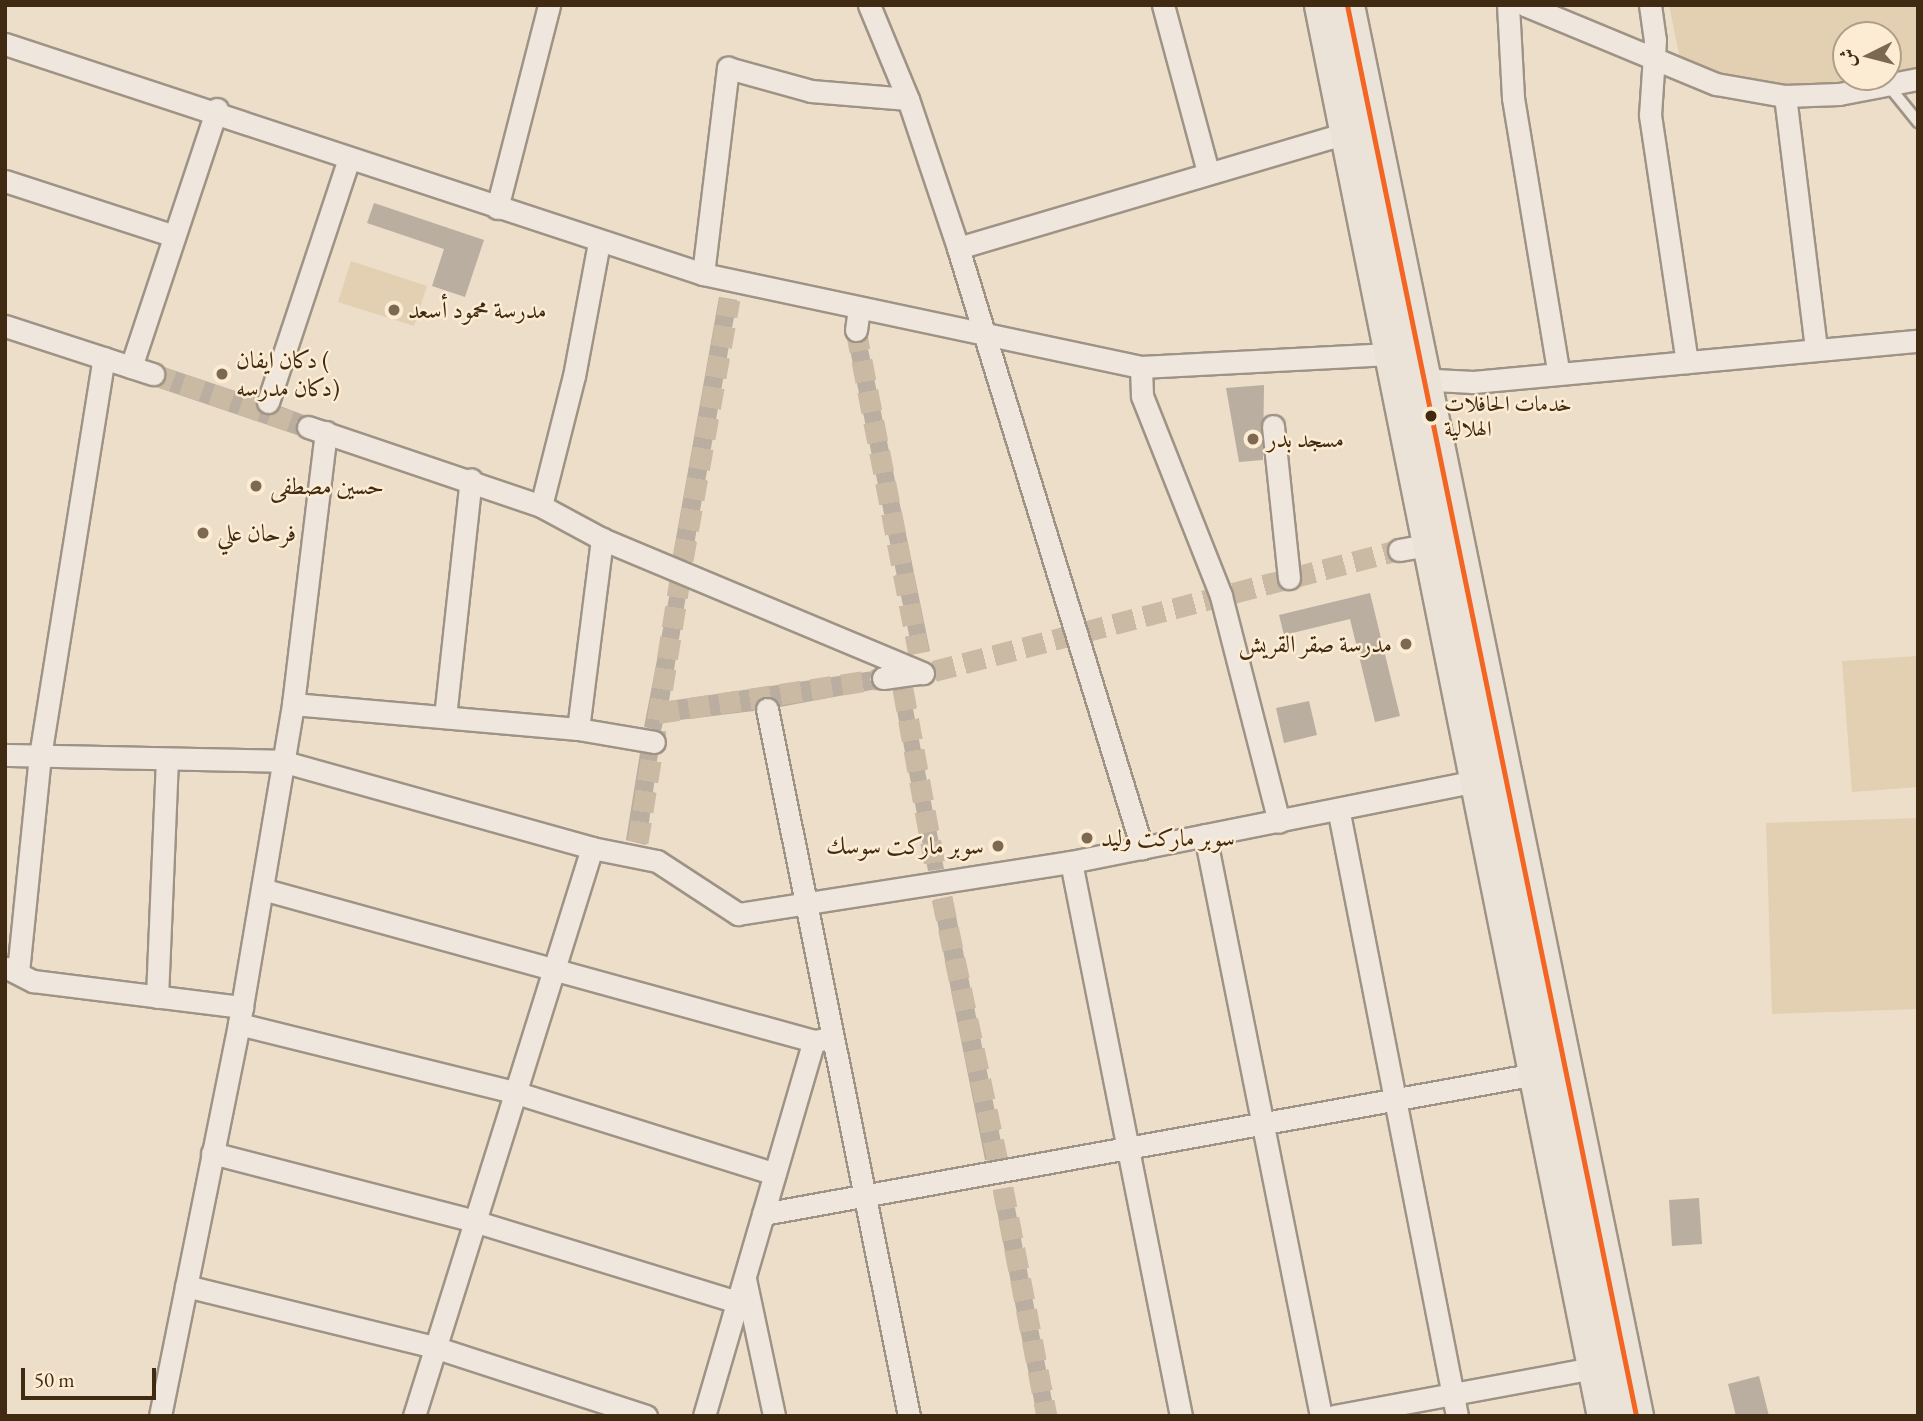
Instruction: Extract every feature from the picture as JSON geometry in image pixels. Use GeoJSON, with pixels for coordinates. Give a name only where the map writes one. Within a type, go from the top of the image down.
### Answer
{"type":"FeatureCollection","features":[{"type":"Feature","properties":{"kind":"main road"},"geometry":{"type":"LineString","coordinates":[[1321,5],[1348,133],[1409,385],[1636,1416]]}},
{"type":"Feature","properties":{"kind":"main road"},"geometry":{"type":"LineString","coordinates":[[1348,5],[1409,385],[1414,548],[1478,782],[1604,1416]]}},
{"type":"Feature","properties":{"kind":"street"},"geometry":{"type":"LineString","coordinates":[[497,208],[549,5]]}},
{"type":"Feature","properties":{"kind":"street"},"geometry":{"type":"LineString","coordinates":[[869,5],[908,99],[958,248],[1142,848]]}},
{"type":"Feature","properties":{"kind":"street"},"geometry":{"type":"LineString","coordinates":[[1163,5],[1208,173]]}},
{"type":"Feature","properties":{"kind":"street"},"geometry":{"type":"LineString","coordinates":[[1508,5],[1513,98],[1558,370]]}},
{"type":"Feature","properties":{"kind":"street"},"geometry":{"type":"LineString","coordinates":[[1525,5],[1653,62],[1716,84],[1785,96],[1832,91]]}},
{"type":"Feature","properties":{"kind":"street"},"geometry":{"type":"LineString","coordinates":[[1650,5],[1653,62],[1652,133],[1687,362]]}},
{"type":"Feature","properties":{"kind":"street"},"geometry":{"type":"LineString","coordinates":[[5,44],[217,109],[349,158],[703,274],[732,290],[859,308],[1141,367],[1409,385],[1473,382],[1558,370],[1687,362],[1816,348],[1918,341]]}},
{"type":"Feature","properties":{"kind":"street"},"geometry":{"type":"LineString","coordinates":[[703,274],[728,68],[834,95],[908,99]]}},
{"type":"Feature","properties":{"kind":"street"},"geometry":{"type":"LineString","coordinates":[[1785,96],[1816,348]]}},
{"type":"Feature","properties":{"kind":"street"},"geometry":{"type":"LineString","coordinates":[[131,367],[217,109]]}},
{"type":"Feature","properties":{"kind":"street"},"geometry":{"type":"LineString","coordinates":[[958,248],[1348,133]]}},
{"type":"Feature","properties":{"kind":"street"},"geometry":{"type":"LineString","coordinates":[[268,402],[349,158]]}},
{"type":"Feature","properties":{"kind":"street"},"geometry":{"type":"LineString","coordinates":[[5,181],[174,236]]}},
{"type":"Feature","properties":{"kind":"street"},"geometry":{"type":"LineString","coordinates":[[541,506],[574,376],[599,242]]}},
{"type":"Feature","properties":{"kind":"street"},"geometry":{"type":"LineString","coordinates":[[856,330],[859,308]]}},
{"type":"Feature","properties":{"kind":"street"},"geometry":{"type":"LineString","coordinates":[[5,326],[153,374]]}},
{"type":"Feature","properties":{"kind":"street"},"geometry":{"type":"LineString","coordinates":[[104,358],[40,756],[12,970],[33,981],[157,997],[240,1016],[517,1093],[775,1174]]}},
{"type":"Feature","properties":{"kind":"street"},"geometry":{"type":"LineString","coordinates":[[1141,367],[1142,396],[1221,596],[1279,822]]}},
{"type":"Feature","properties":{"kind":"street"},"geometry":{"type":"LineString","coordinates":[[1273,426],[1289,578]]}},
{"type":"Feature","properties":{"kind":"street"},"geometry":{"type":"LineString","coordinates":[[160,1416],[240,1016],[281,761],[293,704],[317,429],[471,479],[541,506],[602,540],[925,666],[895,681]]}},
{"type":"Feature","properties":{"kind":"street"},"geometry":{"type":"LineString","coordinates":[[445,717],[471,479]]}},
{"type":"Feature","properties":{"kind":"street"},"geometry":{"type":"LineString","coordinates":[[578,729],[602,540]]}},
{"type":"Feature","properties":{"kind":"street"},"geometry":{"type":"LineString","coordinates":[[293,704],[578,729],[654,742]]}},
{"type":"Feature","properties":{"kind":"street"},"geometry":{"type":"LineString","coordinates":[[767,709],[806,906],[823,1040],[865,1197],[909,1416]]}},
{"type":"Feature","properties":{"kind":"street"},"geometry":{"type":"LineString","coordinates":[[5,755],[281,761],[592,848],[637,848],[674,868],[726,911],[806,906],[939,885],[1339,813],[1478,782]]}},
{"type":"Feature","properties":{"kind":"street"},"geometry":{"type":"LineString","coordinates":[[157,997],[167,759]]}},
{"type":"Feature","properties":{"kind":"street"},"geometry":{"type":"LineString","coordinates":[[1339,813],[1457,1416]]}},
{"type":"Feature","properties":{"kind":"street"},"geometry":{"type":"LineString","coordinates":[[1205,835],[1321,1416]]}},
{"type":"Feature","properties":{"kind":"street"},"geometry":{"type":"LineString","coordinates":[[414,1416],[474,1221],[558,967],[592,848]]}},
{"type":"Feature","properties":{"kind":"street"},"geometry":{"type":"LineString","coordinates":[[1072,862],[1181,1416]]}},
{"type":"Feature","properties":{"kind":"street"},"geometry":{"type":"LineString","coordinates":[[262,890],[823,1040]]}},
{"type":"Feature","properties":{"kind":"street"},"geometry":{"type":"LineString","coordinates":[[704,1416],[775,1174],[823,1040]]}},
{"type":"Feature","properties":{"kind":"street"},"geometry":{"type":"LineString","coordinates":[[763,1214],[1000,1174],[1535,1074]]}},
{"type":"Feature","properties":{"kind":"street"},"geometry":{"type":"LineString","coordinates":[[212,1153],[474,1221],[738,1302]]}},
{"type":"Feature","properties":{"kind":"street"},"geometry":{"type":"LineString","coordinates":[[745,1277],[774,1416]]}},
{"type":"Feature","properties":{"kind":"street"},"geometry":{"type":"LineString","coordinates":[[186,1286],[434,1347],[646,1416]]}},
{"type":"Feature","properties":{"kind":"street"},"geometry":{"type":"LineString","coordinates":[[1334,1416],[1594,1368]]}},
{"type":"Feature","properties":{"kind":"lane"},"geometry":{"type":"LineString","coordinates":[[1893,91],[1918,122]]}},
{"type":"Feature","properties":{"kind":"shaded area"},"geometry":{"type":"Polygon","coordinates":[[[1669,5],[1918,5],[1918,73],[1902,76],[1902,21],[1832,21],[1832,90],[1821,92],[1682,69],[1669,5]]]}},
{"type":"Feature","properties":{"kind":"shaded area"},"geometry":{"type":"Polygon","coordinates":[[[351,261],[427,286],[414,326],[338,302],[351,261]]]}},
{"type":"Feature","properties":{"kind":"shaded area"},"geometry":{"type":"Polygon","coordinates":[[[1918,656],[1918,787],[1852,792],[1842,661],[1918,656]]]}},
{"type":"Feature","properties":{"kind":"shaded area"},"geometry":{"type":"Polygon","coordinates":[[[1918,818],[1918,1009],[1772,1014],[1766,823],[1918,818]]]}},
{"type":"Feature","properties":{"kind":"building"},"geometry":{"type":"Polygon","coordinates":[[[374,203],[484,240],[465,297],[432,286],[444,249],[367,223],[374,203]]]}},
{"type":"Feature","properties":{"kind":"building"},"geometry":{"type":"Polygon","coordinates":[[[719,297],[737,300],[691,562],[673,555],[719,297]]]}},
{"type":"Feature","properties":{"kind":"building"},"geometry":{"type":"Polygon","coordinates":[[[866,339],[930,651],[913,654],[848,340],[866,339]]]}},
{"type":"Feature","properties":{"kind":"building"},"geometry":{"type":"Polygon","coordinates":[[[164,367],[256,398],[265,415],[280,406],[304,415],[296,422],[297,435],[156,387],[165,379],[164,367]]]}},
{"type":"Feature","properties":{"kind":"building","name":"مسجد بدر"},"geometry":{"type":"Polygon","coordinates":[[[1264,385],[1263,460],[1239,462],[1226,388],[1264,385]]]}},
{"type":"Feature","properties":{"kind":"building"},"geometry":{"type":"Polygon","coordinates":[[[672,582],[687,589],[669,701],[873,671],[870,680],[877,689],[780,707],[765,696],[754,711],[663,722],[661,731],[644,727],[672,582]]]}},
{"type":"Feature","properties":{"kind":"building"},"geometry":{"type":"Polygon","coordinates":[[[1370,593],[1400,716],[1375,722],[1350,619],[1284,635],[1279,615],[1370,593]]]}},
{"type":"Feature","properties":{"kind":"building"},"geometry":{"type":"Polygon","coordinates":[[[909,688],[944,869],[928,871],[893,690],[909,688]]]}},
{"type":"Feature","properties":{"kind":"building"},"geometry":{"type":"Polygon","coordinates":[[[1309,701],[1317,735],[1284,743],[1276,708],[1309,701]]]}},
{"type":"Feature","properties":{"kind":"building"},"geometry":{"type":"Polygon","coordinates":[[[640,753],[658,754],[646,845],[626,840],[640,753]]]}},
{"type":"Feature","properties":{"kind":"building"},"geometry":{"type":"Polygon","coordinates":[[[952,896],[1004,1157],[985,1160],[933,900],[952,896]]]}},
{"type":"Feature","properties":{"kind":"building"},"geometry":{"type":"Polygon","coordinates":[[[1011,1187],[1055,1416],[1037,1416],[993,1190],[1011,1187]]]}},
{"type":"Feature","properties":{"kind":"building"},"geometry":{"type":"Polygon","coordinates":[[[1699,1198],[1702,1244],[1672,1246],[1669,1200],[1699,1198]]]}},
{"type":"Feature","properties":{"kind":"building"},"geometry":{"type":"Polygon","coordinates":[[[1759,1376],[1769,1416],[1736,1416],[1728,1384],[1759,1376]]]}},
{"type":"Feature","properties":{"kind":"tunnel"},"geometry":{"type":"LineString","coordinates":[[683,560],[730,299]]}},
{"type":"Feature","properties":{"kind":"tunnel"},"geometry":{"type":"LineString","coordinates":[[856,330],[919,653]]}},
{"type":"Feature","properties":{"kind":"tunnel"},"geometry":{"type":"LineString","coordinates":[[153,374],[308,427]]}},
{"type":"Feature","properties":{"kind":"tunnel"},"geometry":{"type":"LineString","coordinates":[[934,671],[1399,550]]}},
{"type":"Feature","properties":{"kind":"tunnel"},"geometry":{"type":"LineString","coordinates":[[638,842],[680,579]]}},
{"type":"Feature","properties":{"kind":"tunnel"},"geometry":{"type":"LineString","coordinates":[[658,713],[883,678]]}},
{"type":"Feature","properties":{"kind":"tunnel"},"geometry":{"type":"LineString","coordinates":[[903,689],[936,871]]}},
{"type":"Feature","properties":{"kind":"tunnel"},"geometry":{"type":"LineString","coordinates":[[942,898],[998,1161]]}},
{"type":"Feature","properties":{"kind":"tunnel"},"geometry":{"type":"LineString","coordinates":[[1003,1188],[1047,1416]]}},
{"type":"Feature","properties":{"kind":"transit line"},"geometry":{"type":"LineString","coordinates":[[1347,5],[1636,1416]]}},
{"type":"Feature","properties":{"kind":"place","name":"مدرسة محمود أسعد"},"geometry":{"type":"Point","coordinates":[394,310]}},
{"type":"Feature","properties":{"kind":"place","name":"دكان ايفان ( دكان مدرسه)"},"geometry":{"type":"Point","coordinates":[222,374]}},
{"type":"Feature","properties":{"kind":"place","name":"خدمات الحافلات الهلالية"},"geometry":{"type":"Point","coordinates":[1431,416]}},
{"type":"Feature","properties":{"kind":"place","name":"مسجد بدر"},"geometry":{"type":"Point","coordinates":[1253,439]}},
{"type":"Feature","properties":{"kind":"place","name":"حسين مصطفى"},"geometry":{"type":"Point","coordinates":[256,486]}},
{"type":"Feature","properties":{"kind":"place","name":"فرحان علي"},"geometry":{"type":"Point","coordinates":[203,533]}},
{"type":"Feature","properties":{"kind":"place","name":"مدرسة صقر القريش"},"geometry":{"type":"Point","coordinates":[1406,644]}},
{"type":"Feature","properties":{"kind":"place","name":"سوبر ماركت وليد"},"geometry":{"type":"Point","coordinates":[1087,838]}},
{"type":"Feature","properties":{"kind":"place","name":"سوبر ماركت سوسك"},"geometry":{"type":"Point","coordinates":[998,846]}}]}
